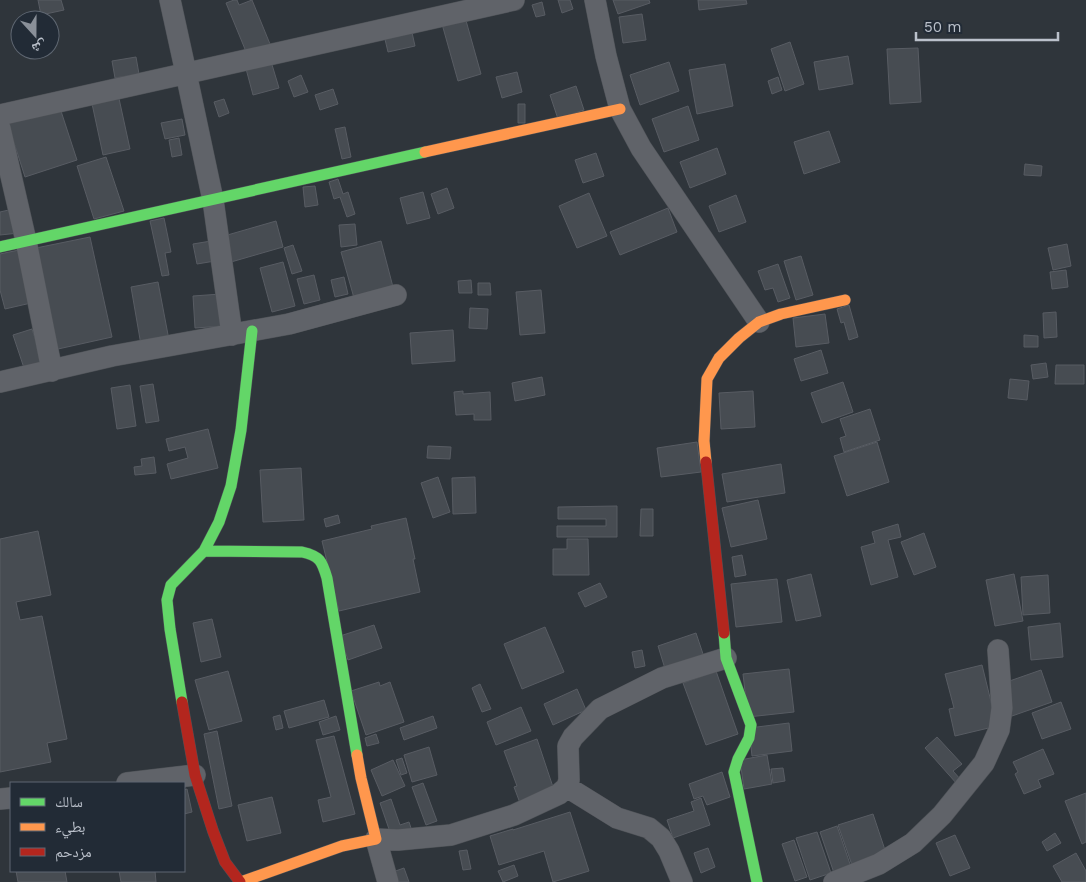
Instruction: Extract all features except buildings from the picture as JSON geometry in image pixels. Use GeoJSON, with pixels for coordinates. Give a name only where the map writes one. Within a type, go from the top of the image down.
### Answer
{"type":"FeatureCollection","features":[{"type":"Feature","properties":{"kind":"street"},"geometry":{"type":"LineString","coordinates":[[170,0],[242,333],[241,430],[230,486],[219,522],[204,551],[171,586],[168,600],[170,630],[195,775],[225,862],[241,882],[342,846],[376,840],[398,840],[451,834],[514,815],[558,794],[566,787],[569,780],[568,746],[573,737],[600,709],[662,678],[726,658]]}},
{"type":"Feature","properties":{"kind":"street"},"geometry":{"type":"LineString","coordinates":[[0,115],[514,0]]}},
{"type":"Feature","properties":{"kind":"street"},"geometry":{"type":"LineString","coordinates":[[595,0],[606,56],[620,109],[641,148],[759,322]]}},
{"type":"Feature","properties":{"kind":"street"},"geometry":{"type":"LineString","coordinates":[[0,247],[620,109]]}},
{"type":"Feature","properties":{"kind":"street"},"geometry":{"type":"LineString","coordinates":[[0,128],[26,241],[52,371]]}},
{"type":"Feature","properties":{"kind":"street"},"geometry":{"type":"LineString","coordinates":[[0,382],[112,356],[289,324],[396,295]]}},
{"type":"Feature","properties":{"kind":"street"},"geometry":{"type":"LineString","coordinates":[[757,882],[734,772],[738,756],[752,732],[726,658],[704,441],[707,379],[719,358],[759,322],[781,314],[845,300]]}},
{"type":"Feature","properties":{"kind":"street"},"geometry":{"type":"LineString","coordinates":[[204,551],[302,552],[314,555],[322,562],[327,578],[361,778],[388,882]]}},
{"type":"Feature","properties":{"kind":"street"},"geometry":{"type":"LineString","coordinates":[[834,882],[880,864],[913,843],[942,815],[984,762],[999,730],[1002,708],[998,650]]}},
{"type":"Feature","properties":{"kind":"street"},"geometry":{"type":"LineString","coordinates":[[136,782],[195,775]]}},
{"type":"Feature","properties":{"kind":"street"},"geometry":{"type":"LineString","coordinates":[[566,787],[617,818],[650,828],[661,838],[669,851],[682,882]]}},
{"type":"Feature","properties":{"kind":"traffic: fast"},"geometry":{"type":"LineString","coordinates":[[0,247],[425,152]]}},
{"type":"Feature","properties":{"kind":"traffic: fast"},"geometry":{"type":"LineString","coordinates":[[182,702],[167,600],[171,585],[204,551],[219,522],[231,486],[241,430],[252,331]]}},
{"type":"Feature","properties":{"kind":"traffic: fast"},"geometry":{"type":"LineString","coordinates":[[204,551],[302,552],[313,555],[319,560],[324,567],[327,578],[357,755]]}},
{"type":"Feature","properties":{"kind":"traffic: fast"},"geometry":{"type":"LineString","coordinates":[[724,633],[726,658],[751,725],[749,738],[738,759],[734,772],[757,882]]}},
{"type":"Feature","properties":{"kind":"traffic: slow"},"geometry":{"type":"LineString","coordinates":[[425,152],[620,109]]}},
{"type":"Feature","properties":{"kind":"traffic: slow"},"geometry":{"type":"LineString","coordinates":[[706,462],[704,441],[707,379],[719,358],[759,322],[781,314],[845,300]]}},
{"type":"Feature","properties":{"kind":"traffic: slow"},"geometry":{"type":"LineString","coordinates":[[241,882],[342,846],[376,839],[357,755]]}},
{"type":"Feature","properties":{"kind":"traffic: jam"},"geometry":{"type":"LineString","coordinates":[[706,462],[724,633]]}},
{"type":"Feature","properties":{"kind":"traffic: jam"},"geometry":{"type":"LineString","coordinates":[[182,702],[195,775],[213,831],[225,862],[240,882]]}}]}
